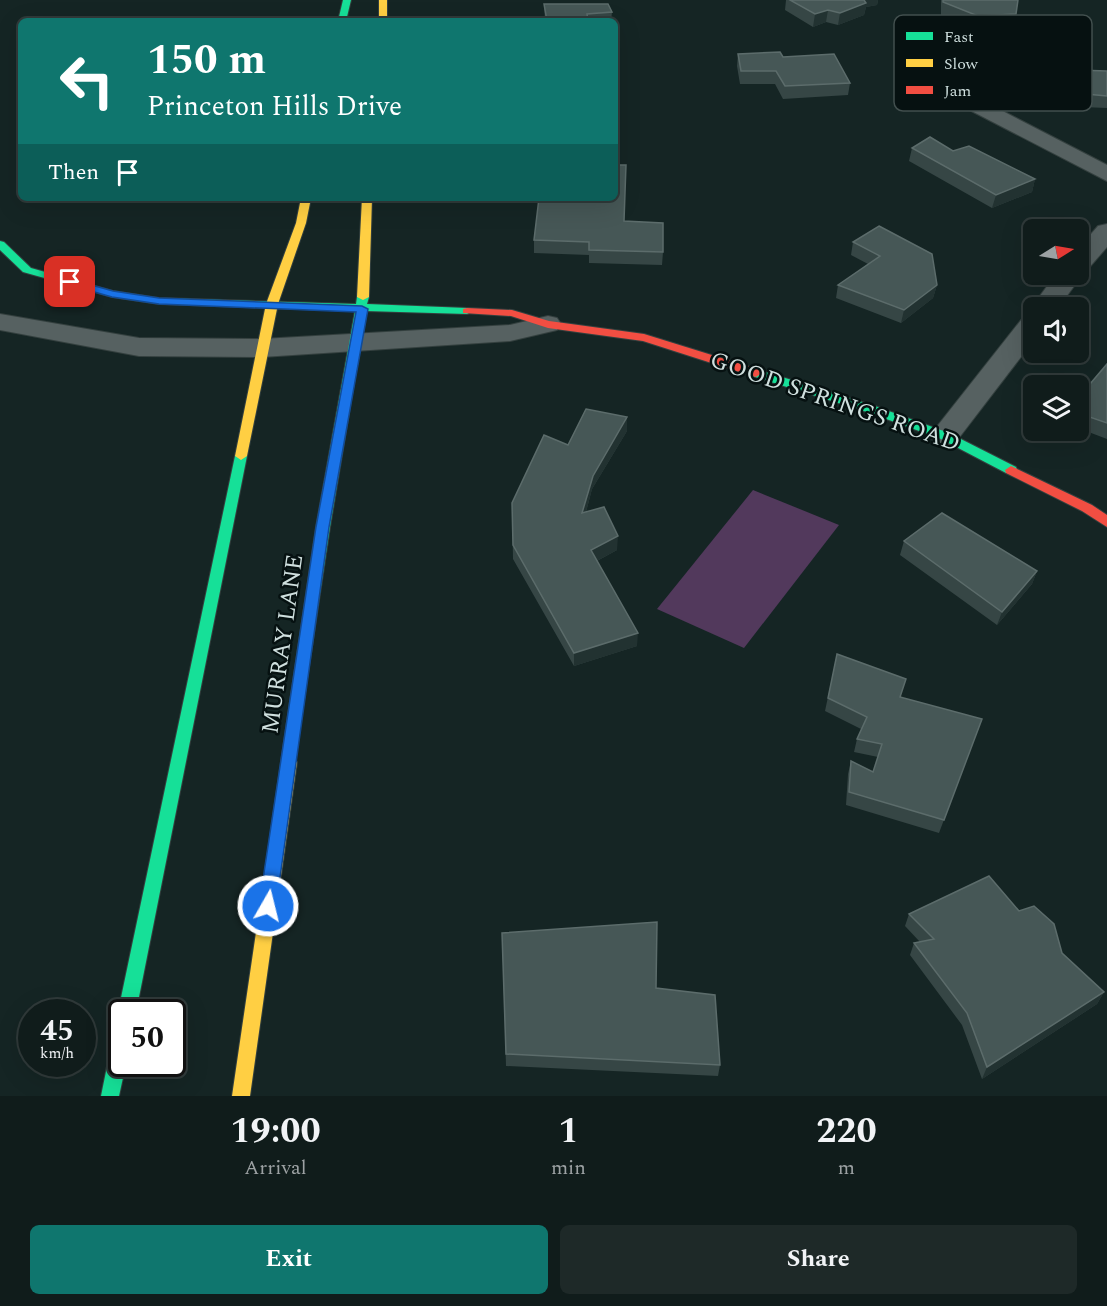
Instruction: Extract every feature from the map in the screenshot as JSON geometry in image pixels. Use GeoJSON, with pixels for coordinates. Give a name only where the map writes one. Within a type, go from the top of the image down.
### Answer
{"type":"FeatureCollection","features":[{"type":"Feature","properties":{"kind":"main road"},"geometry":{"type":"LineString","coordinates":[[343,18],[347,0]]}},
{"type":"Feature","properties":{"kind":"main road"},"geometry":{"type":"LineString","coordinates":[[383,0],[383,18]]}},
{"type":"Feature","properties":{"kind":"main road"},"geometry":{"type":"LineString","coordinates":[[130,999],[262,348],[272,304],[301,223],[305,201]]}},
{"type":"Feature","properties":{"kind":"main road","name":"MURRAY LANE"},"geometry":{"type":"LineString","coordinates":[[240,1096],[323,527],[362,309],[367,201]]}},
{"type":"Feature","properties":{"kind":"main road","name":"GOOD SPRINGS ROAD"},"geometry":{"type":"LineString","coordinates":[[0,244],[27,270],[112,294],[159,301],[512,313],[548,324],[644,338],[945,436],[1087,508],[1107,522]]}},
{"type":"Feature","properties":{"kind":"main road"},"geometry":{"type":"LineString","coordinates":[[110,1096],[114,1077]]}},
{"type":"Feature","properties":{"kind":"street"},"geometry":{"type":"LineString","coordinates":[[988,111],[1107,174]]}},
{"type":"Feature","properties":{"kind":"street"},"geometry":{"type":"LineString","coordinates":[[1089,251],[1107,231]]}},
{"type":"Feature","properties":{"kind":"street"},"geometry":{"type":"LineString","coordinates":[[1052,297],[1062,285]]}},
{"type":"Feature","properties":{"kind":"street","name":"GOOD SPRINGS ROAD"},"geometry":{"type":"LineString","coordinates":[[0,322],[139,347],[262,348],[510,333],[548,324]]}},
{"type":"Feature","properties":{"kind":"street"},"geometry":{"type":"LineString","coordinates":[[945,436],[1023,335]]}},
{"type":"Feature","properties":{"kind":"shaded area"},"geometry":{"type":"Polygon","coordinates":[[[753,490],[839,525],[744,648],[657,609],[753,490]]]}},
{"type":"Feature","properties":{"kind":"building"},"geometry":{"type":"Polygon","coordinates":[[[790,0],[864,0],[866,3],[840,13],[828,10],[815,14],[790,0]]]}},
{"type":"Feature","properties":{"kind":"building"},"geometry":{"type":"Polygon","coordinates":[[[943,0],[1018,0],[1016,14],[997,15],[976,15],[943,2],[943,0]]]}},
{"type":"Feature","properties":{"kind":"building"},"geometry":{"type":"Polygon","coordinates":[[[544,4],[608,4],[612,12],[587,14],[588,18],[546,18],[544,4]]]}},
{"type":"Feature","properties":{"kind":"building"},"geometry":{"type":"Polygon","coordinates":[[[780,52],[783,57],[834,54],[850,83],[785,86],[776,71],[741,71],[738,54],[780,52]]]}},
{"type":"Feature","properties":{"kind":"building"},"geometry":{"type":"Polygon","coordinates":[[[1092,70],[1107,71],[1107,96],[1092,95],[1092,70]]]}},
{"type":"Feature","properties":{"kind":"building"},"geometry":{"type":"Polygon","coordinates":[[[930,137],[953,151],[969,146],[1035,179],[996,195],[912,148],[930,137]]]}},
{"type":"Feature","properties":{"kind":"building"},"geometry":{"type":"Polygon","coordinates":[[[618,165],[626,165],[624,221],[663,223],[663,252],[589,250],[589,242],[534,240],[539,201],[618,201],[618,165]]]}},
{"type":"Feature","properties":{"kind":"building"},"geometry":{"type":"Polygon","coordinates":[[[879,226],[932,254],[937,285],[904,310],[838,285],[880,256],[853,242],[879,226]]]}},
{"type":"Feature","properties":{"kind":"building"},"geometry":{"type":"Polygon","coordinates":[[[1107,364],[1107,423],[1089,417],[1089,385],[1107,364]]]}},
{"type":"Feature","properties":{"kind":"building"},"geometry":{"type":"Polygon","coordinates":[[[586,409],[627,417],[593,476],[582,513],[604,507],[618,536],[591,550],[638,633],[574,653],[513,545],[512,503],[544,435],[568,445],[586,409]]]}},
{"type":"Feature","properties":{"kind":"building"},"geometry":{"type":"Polygon","coordinates":[[[942,513],[1037,571],[1002,612],[904,541],[942,513]]]}},
{"type":"Feature","properties":{"kind":"building"},"geometry":{"type":"Polygon","coordinates":[[[837,654],[906,679],[900,697],[982,719],[944,820],[849,792],[851,761],[873,772],[882,744],[857,739],[867,717],[828,698],[837,654]]]}},
{"type":"Feature","properties":{"kind":"building"},"geometry":{"type":"Polygon","coordinates":[[[989,876],[1019,911],[1034,906],[1054,924],[1062,953],[1104,992],[987,1067],[967,1013],[914,943],[934,939],[909,914],[989,876]]]}},
{"type":"Feature","properties":{"kind":"building"},"geometry":{"type":"Polygon","coordinates":[[[657,922],[656,988],[715,995],[720,1065],[506,1054],[502,933],[657,922]]]}},
{"type":"Feature","properties":{"kind":"traffic: fast"},"geometry":{"type":"LineString","coordinates":[[343,18],[347,0]]}},
{"type":"Feature","properties":{"kind":"traffic: fast"},"geometry":{"type":"LineString","coordinates":[[0,244],[27,270],[112,294],[159,301],[467,311]]}},
{"type":"Feature","properties":{"kind":"traffic: fast"},"geometry":{"type":"LineString","coordinates":[[289,762],[323,527],[363,297]]}},
{"type":"Feature","properties":{"kind":"traffic: fast"},"geometry":{"type":"LineString","coordinates":[[756,373],[871,409],[945,436],[1011,470]]}},
{"type":"Feature","properties":{"kind":"traffic: fast"},"geometry":{"type":"LineString","coordinates":[[130,999],[241,456]]}},
{"type":"Feature","properties":{"kind":"traffic: fast"},"geometry":{"type":"LineString","coordinates":[[110,1096],[114,1077]]}},
{"type":"Feature","properties":{"kind":"traffic: slow"},"geometry":{"type":"LineString","coordinates":[[383,0],[383,18]]}},
{"type":"Feature","properties":{"kind":"traffic: slow"},"geometry":{"type":"LineString","coordinates":[[241,456],[272,304],[301,223],[305,201]]}},
{"type":"Feature","properties":{"kind":"traffic: slow"},"geometry":{"type":"LineString","coordinates":[[363,297],[367,201]]}},
{"type":"Feature","properties":{"kind":"traffic: slow"},"geometry":{"type":"LineString","coordinates":[[241,1096],[289,762]]}},
{"type":"Feature","properties":{"kind":"traffic: jam"},"geometry":{"type":"LineString","coordinates":[[467,311],[512,313],[548,324],[644,338],[756,373]]}},
{"type":"Feature","properties":{"kind":"traffic: jam"},"geometry":{"type":"LineString","coordinates":[[1011,470],[1087,508],[1107,522]]}},
{"type":"Feature","properties":{"kind":"route"},"geometry":{"type":"LineString","coordinates":[[70,282],[112,294],[159,301],[362,309],[323,527],[268,906]]}}]}
